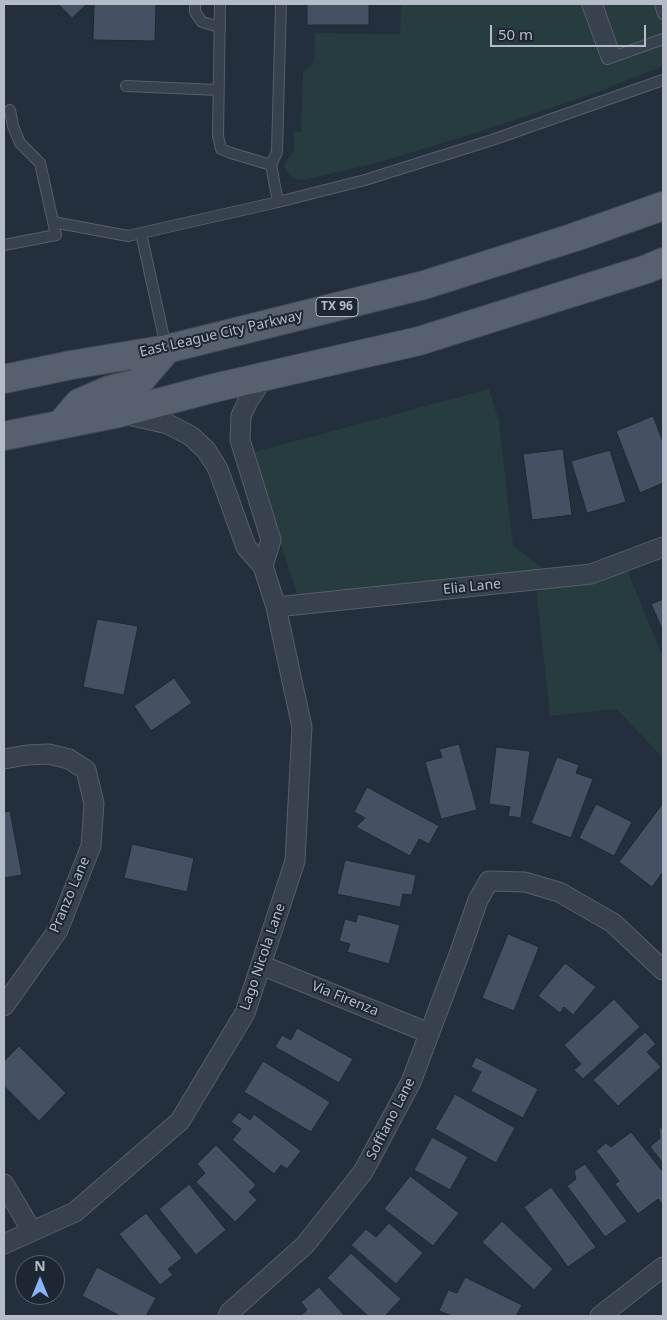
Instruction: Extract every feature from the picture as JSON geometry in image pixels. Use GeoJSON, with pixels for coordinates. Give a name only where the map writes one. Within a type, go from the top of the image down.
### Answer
{"type":"FeatureCollection","features":[{"type":"Feature","properties":{"kind":"main road","name":"East League City Parkway"},"geometry":{"type":"LineString","coordinates":[[4,379],[71,365],[167,349],[424,285],[567,240],[663,206]]}},
{"type":"Feature","properties":{"kind":"main road"},"geometry":{"type":"LineString","coordinates":[[4,436],[118,413],[419,341],[663,262]]}},
{"type":"Feature","properties":{"kind":"main road"},"geometry":{"type":"LineString","coordinates":[[61,424],[79,403],[109,390],[138,383],[167,349]]}},
{"type":"Feature","properties":{"kind":"street"},"geometry":{"type":"LineString","coordinates":[[263,566],[271,540],[240,440],[241,416],[248,401],[264,377]]}},
{"type":"Feature","properties":{"kind":"street","name":"Lago Nicola Lane"},"geometry":{"type":"LineString","coordinates":[[4,1244],[75,1212],[180,1121],[245,1013],[295,861],[302,727],[276,608],[263,566],[246,546],[218,469],[206,450],[191,436],[168,424],[118,413]]}},
{"type":"Feature","properties":{"kind":"street","name":"Elia Lane"},"geometry":{"type":"LineString","coordinates":[[276,608],[592,574],[663,547]]}},
{"type":"Feature","properties":{"kind":"street","name":"Pranzo Lane"},"geometry":{"type":"LineString","coordinates":[[4,759],[27,754],[49,754],[69,759],[86,770],[94,803],[91,846],[58,930],[4,1006]]}},
{"type":"Feature","properties":{"kind":"street","name":"Soffiano Lane"},"geometry":{"type":"LineString","coordinates":[[228,1316],[230,1312],[305,1244],[363,1172],[411,1082],[478,900],[489,881],[525,882],[559,892],[613,923],[663,970]]}},
{"type":"Feature","properties":{"kind":"street","name":"Via Firenza"},"geometry":{"type":"LineString","coordinates":[[261,965],[429,1034]]}},
{"type":"Feature","properties":{"kind":"street"},"geometry":{"type":"LineString","coordinates":[[4,1184],[32,1231]]}},
{"type":"Feature","properties":{"kind":"street"},"geometry":{"type":"LineString","coordinates":[[600,1316],[663,1267]]}},
{"type":"Feature","properties":{"kind":"lane"},"geometry":{"type":"LineString","coordinates":[[196,4],[196,12],[202,22],[220,28]]}},
{"type":"Feature","properties":{"kind":"lane"},"geometry":{"type":"LineString","coordinates":[[220,4],[218,136],[221,149],[271,165]]}},
{"type":"Feature","properties":{"kind":"lane"},"geometry":{"type":"LineString","coordinates":[[278,202],[271,165],[277,152],[281,4]]}},
{"type":"Feature","properties":{"kind":"lane"},"geometry":{"type":"LineString","coordinates":[[587,4],[607,59],[663,39]]}},
{"type":"Feature","properties":{"kind":"lane"},"geometry":{"type":"LineString","coordinates":[[597,4],[615,56]]}},
{"type":"Feature","properties":{"kind":"lane"},"geometry":{"type":"LineString","coordinates":[[660,4],[663,14]]}},
{"type":"Feature","properties":{"kind":"lane"},"geometry":{"type":"LineString","coordinates":[[53,222],[128,236],[278,202],[365,180],[565,115],[663,80]]}},
{"type":"Feature","properties":{"kind":"lane"},"geometry":{"type":"LineString","coordinates":[[126,86],[218,90]]}},
{"type":"Feature","properties":{"kind":"lane"},"geometry":{"type":"LineString","coordinates":[[4,245],[56,235],[40,163],[20,143],[13,126],[10,110]]}},
{"type":"Feature","properties":{"kind":"lane"},"geometry":{"type":"LineString","coordinates":[[141,233],[167,349]]}},
{"type":"Feature","properties":{"kind":"green space"},"geometry":{"type":"Polygon","coordinates":[[[401,4],[663,4],[663,66],[595,93],[380,162],[303,180],[289,175],[285,163],[294,151],[294,132],[301,132],[303,73],[314,62],[315,33],[400,34],[401,4]]]}},
{"type":"Feature","properties":{"kind":"green space"},"geometry":{"type":"Polygon","coordinates":[[[489,389],[499,421],[513,546],[564,584],[627,570],[663,657],[663,758],[617,709],[550,716],[536,587],[319,610],[304,615],[251,453],[489,389]]]}},
{"type":"Feature","properties":{"kind":"building"},"geometry":{"type":"Polygon","coordinates":[[[58,4],[84,4],[86,5],[72,18],[58,4]]]}},
{"type":"Feature","properties":{"kind":"building"},"geometry":{"type":"Polygon","coordinates":[[[94,4],[156,4],[155,41],[93,40],[94,4]]]}},
{"type":"Feature","properties":{"kind":"building"},"geometry":{"type":"Polygon","coordinates":[[[307,4],[369,4],[369,25],[307,25],[307,4]]]}},
{"type":"Feature","properties":{"kind":"building"},"geometry":{"type":"Polygon","coordinates":[[[653,416],[663,442],[663,483],[640,493],[616,431],[653,416]]]}},
{"type":"Feature","properties":{"kind":"building"},"geometry":{"type":"Polygon","coordinates":[[[563,449],[572,515],[532,520],[523,454],[563,449]]]}},
{"type":"Feature","properties":{"kind":"building"},"geometry":{"type":"Polygon","coordinates":[[[610,450],[626,502],[587,513],[571,461],[610,450]]]}},
{"type":"Feature","properties":{"kind":"building"},"geometry":{"type":"Polygon","coordinates":[[[663,599],[663,631],[651,604],[663,599]]]}},
{"type":"Feature","properties":{"kind":"building"},"geometry":{"type":"Polygon","coordinates":[[[97,619],[138,626],[124,695],[83,687],[97,619]]]}},
{"type":"Feature","properties":{"kind":"building"},"geometry":{"type":"Polygon","coordinates":[[[174,678],[192,703],[151,731],[134,706],[174,678]]]}},
{"type":"Feature","properties":{"kind":"building"},"geometry":{"type":"Polygon","coordinates":[[[459,744],[477,810],[441,819],[425,762],[442,757],[439,749],[459,744]]]}},
{"type":"Feature","properties":{"kind":"building"},"geometry":{"type":"Polygon","coordinates":[[[496,747],[530,751],[521,818],[508,816],[510,807],[489,804],[496,747]]]}},
{"type":"Feature","properties":{"kind":"building"},"geometry":{"type":"Polygon","coordinates":[[[557,757],[579,765],[576,773],[593,779],[571,838],[531,823],[557,757]]]}},
{"type":"Feature","properties":{"kind":"building"},"geometry":{"type":"Polygon","coordinates":[[[367,787],[439,826],[429,844],[419,839],[410,856],[356,827],[365,818],[354,812],[367,787]]]}},
{"type":"Feature","properties":{"kind":"building"},"geometry":{"type":"Polygon","coordinates":[[[663,803],[663,872],[652,887],[619,862],[663,803]]]}},
{"type":"Feature","properties":{"kind":"building"},"geometry":{"type":"Polygon","coordinates":[[[596,804],[632,822],[614,856],[579,838],[596,804]]]}},
{"type":"Feature","properties":{"kind":"building"},"geometry":{"type":"Polygon","coordinates":[[[10,811],[22,875],[4,878],[4,812],[10,811]]]}},
{"type":"Feature","properties":{"kind":"building"},"geometry":{"type":"Polygon","coordinates":[[[132,844],[194,858],[187,892],[124,878],[132,844]]]}},
{"type":"Feature","properties":{"kind":"building"},"geometry":{"type":"Polygon","coordinates":[[[345,860],[416,875],[412,895],[403,894],[400,907],[337,894],[345,860]]]}},
{"type":"Feature","properties":{"kind":"building"},"geometry":{"type":"Polygon","coordinates":[[[358,914],[400,925],[389,964],[347,952],[350,944],[339,941],[345,919],[356,922],[358,914]]]}},
{"type":"Feature","properties":{"kind":"building"},"geometry":{"type":"Polygon","coordinates":[[[508,934],[539,947],[514,1011],[482,998],[508,934]]]}},
{"type":"Feature","properties":{"kind":"building"},"geometry":{"type":"Polygon","coordinates":[[[565,963],[596,987],[573,1015],[564,1007],[560,1013],[538,996],[565,963]]]}},
{"type":"Feature","properties":{"kind":"building"},"geometry":{"type":"Polygon","coordinates":[[[614,999],[640,1027],[583,1079],[574,1070],[581,1064],[564,1045],[614,999]]]}},
{"type":"Feature","properties":{"kind":"building"},"geometry":{"type":"Polygon","coordinates":[[[297,1028],[353,1059],[339,1083],[275,1047],[282,1035],[291,1040],[297,1028]]]}},
{"type":"Feature","properties":{"kind":"building"},"geometry":{"type":"Polygon","coordinates":[[[645,1032],[656,1044],[647,1052],[661,1067],[618,1106],[593,1080],[645,1032]]]}},
{"type":"Feature","properties":{"kind":"building"},"geometry":{"type":"Polygon","coordinates":[[[19,1046],[66,1093],[39,1121],[4,1086],[4,1061],[19,1046]]]}},
{"type":"Feature","properties":{"kind":"building"},"geometry":{"type":"Polygon","coordinates":[[[476,1057],[538,1089],[523,1118],[471,1091],[481,1072],[471,1067],[476,1057]]]}},
{"type":"Feature","properties":{"kind":"building"},"geometry":{"type":"Polygon","coordinates":[[[263,1061],[330,1102],[311,1132],[244,1092],[263,1061]]]}},
{"type":"Feature","properties":{"kind":"building"},"geometry":{"type":"Polygon","coordinates":[[[455,1094],[515,1128],[496,1163],[435,1129],[455,1094]]]}},
{"type":"Feature","properties":{"kind":"building"},"geometry":{"type":"Polygon","coordinates":[[[239,1112],[250,1120],[254,1114],[301,1151],[287,1169],[281,1165],[274,1174],[232,1140],[241,1129],[231,1122],[239,1112]]]}},
{"type":"Feature","properties":{"kind":"building"},"geometry":{"type":"Polygon","coordinates":[[[659,1127],[663,1129],[663,1163],[650,1147],[660,1138],[659,1127]]]}},
{"type":"Feature","properties":{"kind":"building"},"geometry":{"type":"Polygon","coordinates":[[[631,1132],[663,1172],[663,1205],[658,1199],[638,1214],[615,1184],[619,1181],[596,1151],[606,1143],[611,1147],[631,1132]]]}},
{"type":"Feature","properties":{"kind":"building"},"geometry":{"type":"Polygon","coordinates":[[[432,1137],[468,1157],[450,1190],[414,1170],[432,1137]]]}},
{"type":"Feature","properties":{"kind":"building"},"geometry":{"type":"Polygon","coordinates":[[[216,1145],[256,1185],[249,1192],[257,1200],[235,1222],[196,1182],[205,1173],[197,1164],[216,1145]]]}},
{"type":"Feature","properties":{"kind":"building"},"geometry":{"type":"Polygon","coordinates":[[[585,1164],[627,1221],[605,1237],[567,1186],[576,1179],[574,1171],[585,1164]]]}},
{"type":"Feature","properties":{"kind":"building"},"geometry":{"type":"Polygon","coordinates":[[[410,1176],[459,1213],[433,1246],[384,1209],[410,1176]]]}},
{"type":"Feature","properties":{"kind":"building"},"geometry":{"type":"Polygon","coordinates":[[[189,1184],[226,1230],[196,1255],[159,1209],[189,1184]]]}},
{"type":"Feature","properties":{"kind":"building"},"geometry":{"type":"Polygon","coordinates":[[[551,1187],[596,1247],[568,1267],[524,1207],[551,1187]]]}},
{"type":"Feature","properties":{"kind":"building"},"geometry":{"type":"Polygon","coordinates":[[[146,1213],[182,1258],[168,1269],[173,1275],[160,1285],[119,1234],[146,1213]]]}},
{"type":"Feature","properties":{"kind":"building"},"geometry":{"type":"Polygon","coordinates":[[[502,1221],[553,1269],[534,1290],[482,1242],[502,1221]]]}},
{"type":"Feature","properties":{"kind":"building"},"geometry":{"type":"Polygon","coordinates":[[[389,1223],[423,1253],[396,1284],[351,1245],[366,1229],[376,1237],[389,1223]]]}},
{"type":"Feature","properties":{"kind":"building"},"geometry":{"type":"Polygon","coordinates":[[[351,1253],[401,1299],[385,1316],[368,1316],[327,1278],[351,1253]]]}},
{"type":"Feature","properties":{"kind":"building"},"geometry":{"type":"Polygon","coordinates":[[[97,1267],[156,1298],[146,1316],[120,1316],[82,1296],[97,1267]]]}},
{"type":"Feature","properties":{"kind":"building"},"geometry":{"type":"Polygon","coordinates":[[[465,1277],[522,1305],[516,1316],[452,1316],[439,1311],[448,1290],[457,1293],[465,1277]]]}},
{"type":"Feature","properties":{"kind":"building"},"geometry":{"type":"Polygon","coordinates":[[[319,1287],[345,1316],[300,1316],[307,1310],[301,1302],[319,1287]]]}}]}
